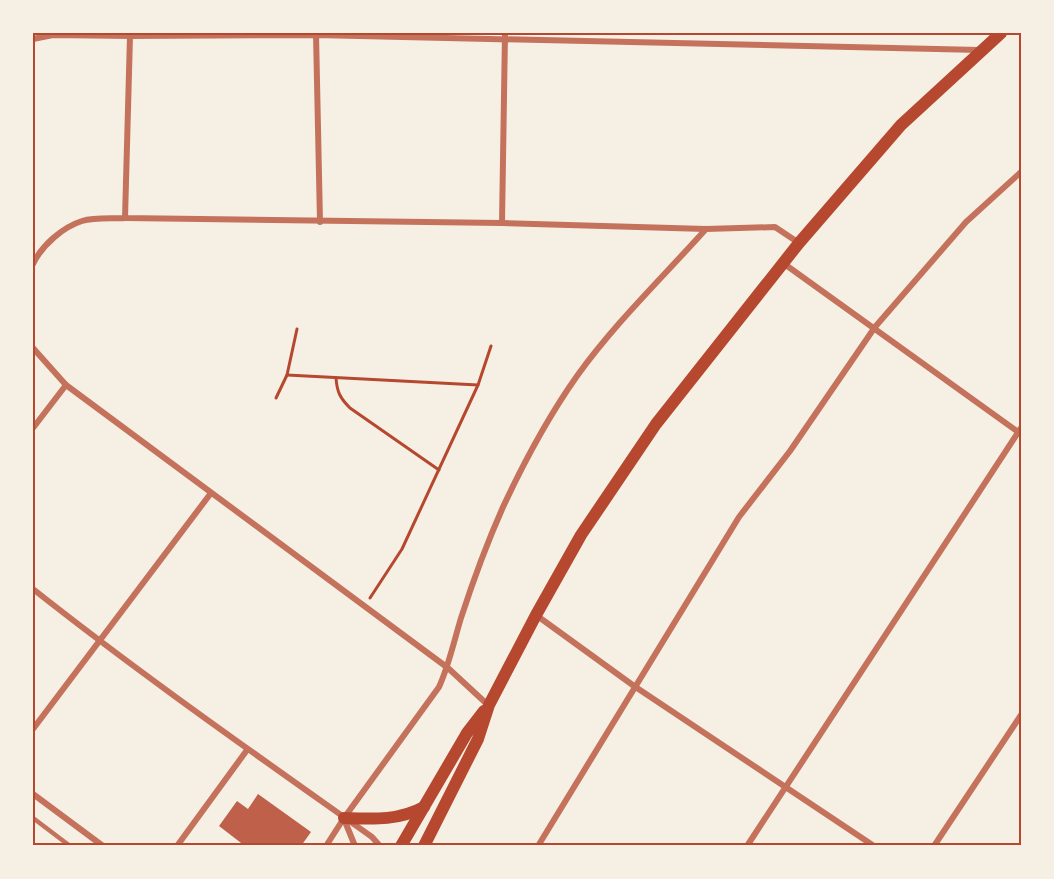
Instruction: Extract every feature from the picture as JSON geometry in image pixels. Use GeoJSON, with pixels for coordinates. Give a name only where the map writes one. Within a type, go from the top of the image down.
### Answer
{"type":"FeatureCollection","features":[{"type":"Feature","properties":{"kind":"main road"},"geometry":{"type":"LineString","coordinates":[[424,846],[478,738],[489,705],[536,615],[581,535],[656,424],[799,243],[901,125],[1001,33]]}},
{"type":"Feature","properties":{"kind":"main road"},"geometry":{"type":"LineString","coordinates":[[401,846],[467,733],[489,705]]}},
{"type":"Feature","properties":{"kind":"main road"},"geometry":{"type":"LineString","coordinates":[[344,818],[398,818],[424,807]]}},
{"type":"Feature","properties":{"kind":"street"},"geometry":{"type":"LineString","coordinates":[[33,39],[53,35],[316,34],[981,50]]}},
{"type":"Feature","properties":{"kind":"street"},"geometry":{"type":"LineString","coordinates":[[316,34],[321,222]]}},
{"type":"Feature","properties":{"kind":"street"},"geometry":{"type":"LineString","coordinates":[[125,218],[130,35]]}},
{"type":"Feature","properties":{"kind":"street"},"geometry":{"type":"LineString","coordinates":[[502,223],[505,37]]}},
{"type":"Feature","properties":{"kind":"street"},"geometry":{"type":"LineString","coordinates":[[538,846],[739,517],[790,451],[875,327],[966,222],[1021,172]]}},
{"type":"Feature","properties":{"kind":"street"},"geometry":{"type":"LineString","coordinates":[[33,264],[38,254],[57,235],[83,221],[125,218],[502,223],[706,229],[775,227],[799,243]]}},
{"type":"Feature","properties":{"kind":"street"},"geometry":{"type":"LineString","coordinates":[[326,846],[439,687],[448,668],[464,609],[502,510],[552,415],[577,376],[608,338],[706,229]]}},
{"type":"Feature","properties":{"kind":"street"},"geometry":{"type":"LineString","coordinates":[[747,846],[1020,432],[783,263]]}},
{"type":"Feature","properties":{"kind":"street"},"geometry":{"type":"LineString","coordinates":[[33,348],[66,385],[448,668],[489,705]]}},
{"type":"Feature","properties":{"kind":"street"},"geometry":{"type":"LineString","coordinates":[[33,428],[66,385]]}},
{"type":"Feature","properties":{"kind":"street"},"geometry":{"type":"LineString","coordinates":[[33,729],[211,493]]}},
{"type":"Feature","properties":{"kind":"street"},"geometry":{"type":"LineString","coordinates":[[33,589],[99,641],[247,750],[372,837],[380,846]]}},
{"type":"Feature","properties":{"kind":"street"},"geometry":{"type":"LineString","coordinates":[[536,615],[634,686],[874,846]]}},
{"type":"Feature","properties":{"kind":"street"},"geometry":{"type":"LineString","coordinates":[[934,846],[1021,715]]}},
{"type":"Feature","properties":{"kind":"street"},"geometry":{"type":"LineString","coordinates":[[177,846],[247,750]]}},
{"type":"Feature","properties":{"kind":"street"},"geometry":{"type":"LineString","coordinates":[[33,794],[103,846]]}},
{"type":"Feature","properties":{"kind":"street"},"geometry":{"type":"LineString","coordinates":[[344,818],[356,846]]}},
{"type":"Feature","properties":{"kind":"lane"},"geometry":{"type":"LineString","coordinates":[[33,818],[70,846]]}},
{"type":"Feature","properties":{"kind":"path"},"geometry":{"type":"LineString","coordinates":[[276,398],[287,375],[297,329]]}},
{"type":"Feature","properties":{"kind":"path"},"geometry":{"type":"LineString","coordinates":[[364,607],[402,549],[478,385],[491,346]]}},
{"type":"Feature","properties":{"kind":"path"},"geometry":{"type":"LineString","coordinates":[[287,375],[478,385]]}},
{"type":"Feature","properties":{"kind":"path"},"geometry":{"type":"LineString","coordinates":[[336,378],[337,391],[350,408],[439,470]]}},
{"type":"Feature","properties":{"kind":"building"},"geometry":{"type":"Polygon","coordinates":[[[258,794],[311,832],[301,846],[245,846],[219,826],[237,801],[248,809],[258,794]]]}}]}
